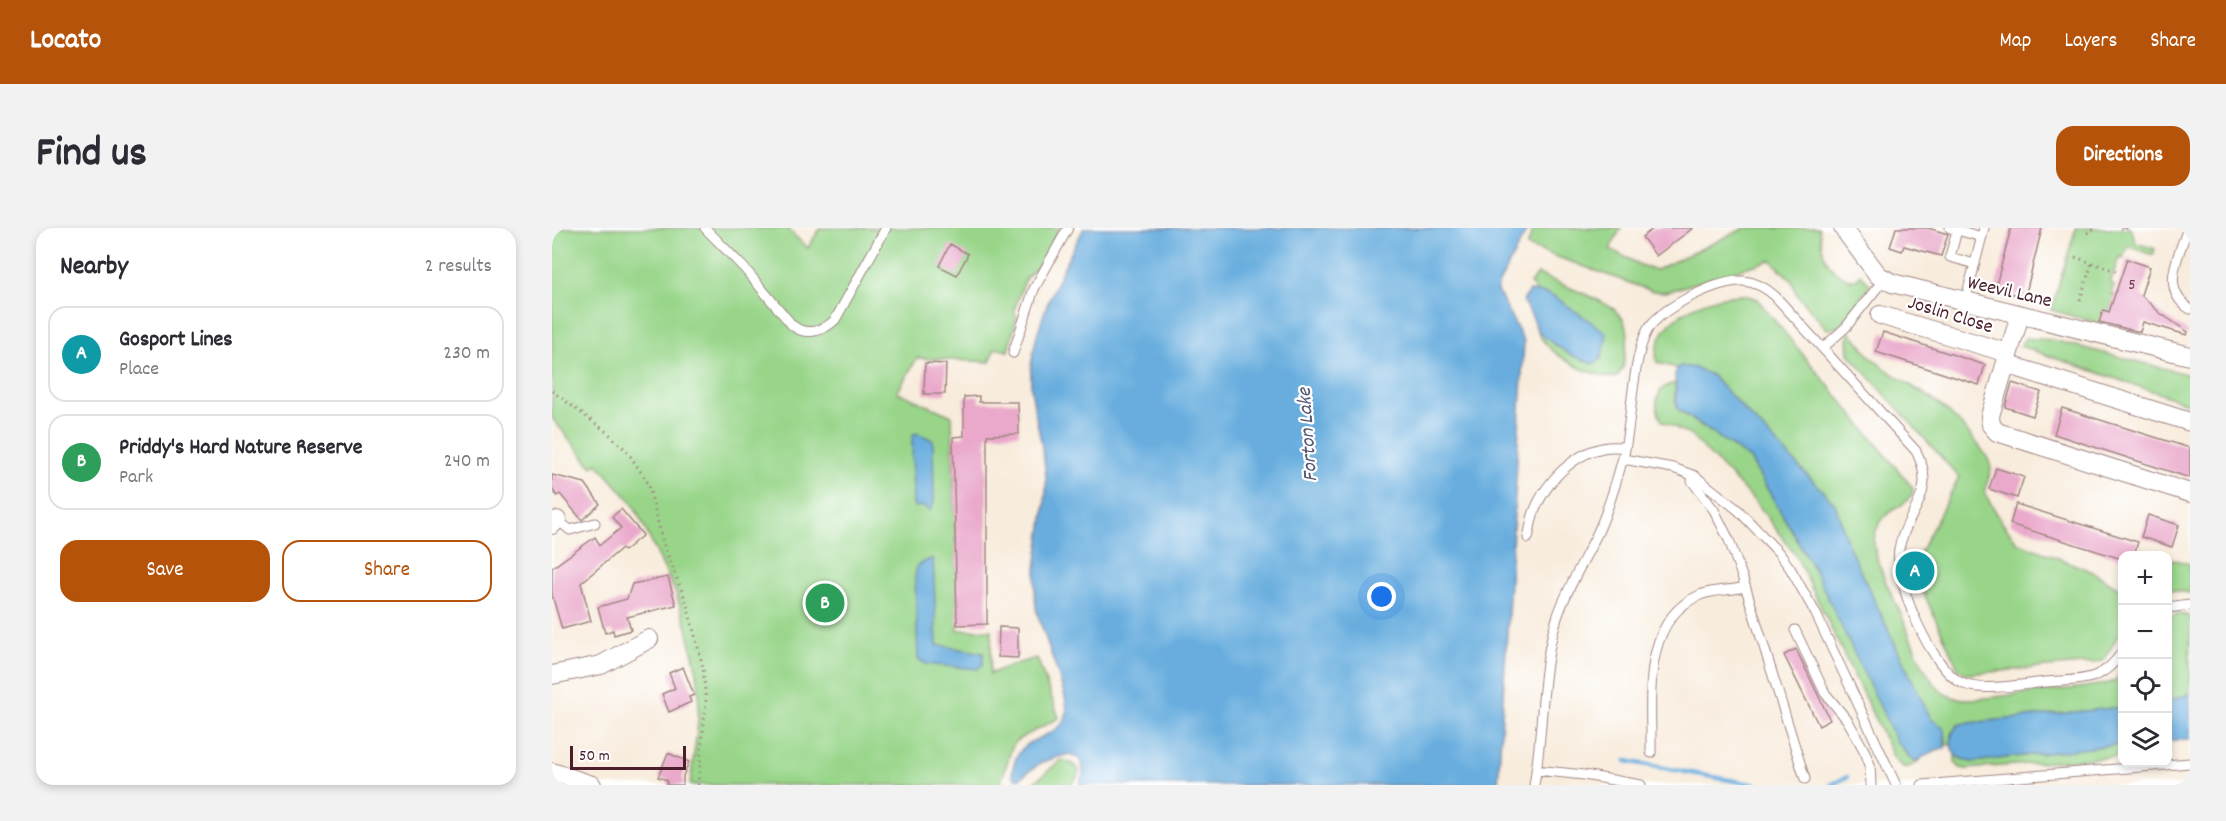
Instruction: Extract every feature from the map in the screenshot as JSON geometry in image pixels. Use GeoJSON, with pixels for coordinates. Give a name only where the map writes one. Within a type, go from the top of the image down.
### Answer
{"type":"FeatureCollection","features":[{"type":"Feature","properties":{"kind":"street","name":"Weevil Lane"},"geometry":{"type":"LineString","coordinates":[[1843,228],[1872,268],[1884,279],[1901,286],[2190,356]]}},
{"type":"Feature","properties":{"kind":"street","name":"Joslin Close"},"geometry":{"type":"LineString","coordinates":[[1880,315],[2190,422]]}},
{"type":"Feature","properties":{"kind":"street"},"geometry":{"type":"LineString","coordinates":[[2020,315],[1990,417],[1990,425],[1997,432],[2190,493]]}},
{"type":"Feature","properties":{"kind":"street"},"geometry":{"type":"LineString","coordinates":[[552,675],[601,665],[649,639]]}},
{"type":"Feature","properties":{"kind":"street"},"geometry":{"type":"LineString","coordinates":[[552,772],[592,785]]}},
{"type":"Feature","properties":{"kind":"lane"},"geometry":{"type":"LineString","coordinates":[[705,228],[730,252],[792,325],[806,332],[821,329],[835,320],[886,228]]}},
{"type":"Feature","properties":{"kind":"lane"},"geometry":{"type":"LineString","coordinates":[[1013,353],[1034,289],[1068,228]]}},
{"type":"Feature","properties":{"kind":"lane"},"geometry":{"type":"LineString","coordinates":[[2188,228],[2172,281],[2177,296],[2190,309]]}},
{"type":"Feature","properties":{"kind":"lane"},"geometry":{"type":"LineString","coordinates":[[1965,302],[1975,264],[1983,232],[1953,229],[1950,257],[1975,264]]}},
{"type":"Feature","properties":{"kind":"lane"},"geometry":{"type":"LineString","coordinates":[[1823,348],[1846,327],[1884,279]]}},
{"type":"Feature","properties":{"kind":"lane"},"geometry":{"type":"LineString","coordinates":[[1534,785],[1546,675],[1554,628],[1563,602],[1602,523],[1623,459],[1644,337],[1654,321],[1673,305],[1724,284],[1738,281],[1750,282],[1775,296],[1911,444],[1920,459],[1925,478],[1924,491],[1900,544],[1898,564],[1907,597],[1931,650],[1946,671],[1962,684],[1977,687],[2088,678],[2108,671],[2118,657]]}},
{"type":"Feature","properties":{"kind":"lane"},"geometry":{"type":"LineString","coordinates":[[1528,538],[1537,506],[1566,467],[1588,452],[1609,447],[1625,448]]}},
{"type":"Feature","properties":{"kind":"lane"},"geometry":{"type":"LineString","coordinates":[[1623,459],[1668,466],[1693,475],[1710,486],[1745,516],[1790,567],[1821,625],[1896,785]]}},
{"type":"Feature","properties":{"kind":"lane"},"geometry":{"type":"LineString","coordinates":[[1693,475],[1692,481],[1714,510],[1726,532],[1804,779]]}},
{"type":"Feature","properties":{"kind":"lane"},"geometry":{"type":"LineString","coordinates":[[554,520],[570,530],[595,523]]}},
{"type":"Feature","properties":{"kind":"lane"},"geometry":{"type":"LineString","coordinates":[[1652,753],[1652,666],[1665,626],[1684,605],[1700,595],[1745,587]]}},
{"type":"Feature","properties":{"kind":"lane"},"geometry":{"type":"LineString","coordinates":[[2172,607],[2190,605]]}},
{"type":"Feature","properties":{"kind":"lane"},"geometry":{"type":"LineString","coordinates":[[1795,630],[1825,693],[1848,721],[1867,756],[1871,770],[1871,785]]}},
{"type":"Feature","properties":{"kind":"lane"},"geometry":{"type":"LineString","coordinates":[[1923,785],[2190,764]]}},
{"type":"Feature","properties":{"kind":"lane"},"geometry":{"type":"LineString","coordinates":[[1536,770],[1584,775],[1641,785]]}},
{"type":"Feature","properties":{"kind":"path"},"geometry":{"type":"LineString","coordinates":[[2087,233],[2096,228]]}},
{"type":"Feature","properties":{"kind":"path"},"geometry":{"type":"LineString","coordinates":[[2121,228],[2126,230],[2126,228]]}},
{"type":"Feature","properties":{"kind":"path"},"geometry":{"type":"LineString","coordinates":[[2075,257],[2116,271]]}},
{"type":"Feature","properties":{"kind":"path"},"geometry":{"type":"LineString","coordinates":[[2080,300],[2092,263]]}},
{"type":"Feature","properties":{"kind":"path"},"geometry":{"type":"LineString","coordinates":[[552,391],[608,433],[627,451],[648,483],[664,546],[686,601],[703,667],[706,702],[698,785]]}},
{"type":"Feature","properties":{"kind":"green space"},"geometry":{"type":"Polygon","coordinates":[[[552,228],[786,228],[808,248],[820,228],[1060,228],[1038,266],[1026,278],[1014,310],[1017,318],[1008,351],[995,348],[990,362],[917,358],[897,392],[952,416],[958,630],[992,630],[990,674],[1037,658],[1059,718],[1017,740],[1012,747],[1000,785],[690,785],[698,723],[699,694],[687,628],[676,593],[633,504],[597,463],[592,467],[552,418],[552,228]]]}},
{"type":"Feature","properties":{"kind":"green space"},"geometry":{"type":"Polygon","coordinates":[[[1534,228],[1621,228],[1610,249],[1640,265],[1656,270],[1745,228],[1819,228],[1823,253],[1835,271],[1850,280],[1856,279],[1861,274],[1870,285],[1839,327],[1827,329],[1796,293],[1792,281],[1771,260],[1666,292],[1652,291],[1527,246],[1534,228]]]}},
{"type":"Feature","properties":{"kind":"green space"},"geometry":{"type":"Polygon","coordinates":[[[2076,228],[2131,228],[2136,243],[2155,249],[2153,255],[2128,246],[2123,258],[2119,257],[2110,284],[2114,285],[2111,294],[2115,295],[2105,325],[2051,310],[2076,228]]]}},
{"type":"Feature","properties":{"kind":"green space"},"geometry":{"type":"Polygon","coordinates":[[[1538,274],[1596,299],[1614,309],[1623,319],[1628,333],[1623,368],[1617,377],[1607,377],[1583,370],[1559,356],[1542,339],[1537,330],[1555,345],[1601,359],[1606,336],[1548,294],[1537,293],[1530,283],[1538,274]]]}},
{"type":"Feature","properties":{"kind":"green space"},"geometry":{"type":"Polygon","coordinates":[[[1744,295],[1757,299],[1913,488],[1907,500],[1882,520],[1877,528],[1874,546],[1883,576],[1918,655],[1935,685],[1949,696],[1979,699],[2099,685],[2115,681],[2118,677],[2118,707],[1960,724],[1952,733],[1952,745],[1946,745],[1944,731],[1931,719],[1848,545],[1835,504],[1711,375],[1681,366],[1677,368],[1658,363],[1656,360],[1658,345],[1664,332],[1674,321],[1686,311],[1700,304],[1730,296],[1744,295]]]}},
{"type":"Feature","properties":{"kind":"green space"},"geometry":{"type":"Polygon","coordinates":[[[1850,332],[1874,360],[1942,407],[1977,443],[1991,469],[1984,492],[2017,542],[2091,571],[2118,588],[2118,635],[2104,660],[2094,663],[1967,674],[1958,668],[1915,574],[1916,560],[1959,477],[1849,354],[1848,335],[1850,332]]]}},
{"type":"Feature","properties":{"kind":"green space"},"geometry":{"type":"Polygon","coordinates":[[[2025,338],[2053,340],[2190,375],[2190,404],[2020,346],[2025,338]]]}},
{"type":"Feature","properties":{"kind":"green space"},"geometry":{"type":"Polygon","coordinates":[[[1675,383],[1675,401],[1681,412],[1750,459],[1814,569],[1902,747],[1907,755],[1916,761],[1921,759],[1913,765],[1904,767],[1894,758],[1796,556],[1759,506],[1732,477],[1690,435],[1662,421],[1657,409],[1658,398],[1663,388],[1675,383]]]}},
{"type":"Feature","properties":{"kind":"green space"},"geometry":{"type":"Polygon","coordinates":[[[2172,559],[2190,564],[2190,593],[2172,590],[2172,559]]]}},
{"type":"Feature","properties":{"kind":"green space"},"geometry":{"type":"Polygon","coordinates":[[[2178,614],[2190,616],[2190,694],[2172,700],[2172,659],[2172,616],[2178,614]]]}},
{"type":"Feature","properties":{"kind":"green space"},"geometry":{"type":"Polygon","coordinates":[[[2118,744],[2118,756],[1966,769],[1960,768],[1955,762],[1955,754],[1959,758],[1972,762],[2118,744]]]}},
{"type":"Feature","properties":{"kind":"green space"},"geometry":{"type":"Polygon","coordinates":[[[1061,760],[1071,763],[1079,770],[1071,785],[1031,785],[1061,760]]]}},
{"type":"Feature","properties":{"kind":"water","name":"Forton Lake"},"geometry":{"type":"Polygon","coordinates":[[[1084,228],[1528,228],[1498,285],[1498,291],[1524,342],[1498,785],[1079,785],[1083,769],[1080,759],[1070,754],[1043,762],[1019,779],[1014,778],[1013,767],[1021,751],[1029,744],[1057,729],[1064,722],[1067,712],[1065,697],[1036,607],[1037,559],[1046,496],[1046,480],[1044,456],[1032,398],[1031,367],[1034,347],[1047,304],[1084,228]]]}},
{"type":"Feature","properties":{"kind":"water"},"geometry":{"type":"Polygon","coordinates":[[[1529,291],[1555,297],[1606,333],[1601,359],[1593,364],[1569,354],[1543,336],[1537,330],[1523,301],[1529,291]]]}},
{"type":"Feature","properties":{"kind":"water"},"geometry":{"type":"Polygon","coordinates":[[[1681,366],[1696,368],[1711,375],[1835,504],[1848,545],[1909,674],[1931,719],[1945,731],[1945,748],[1936,750],[1916,761],[1898,744],[1814,569],[1750,459],[1677,408],[1675,373],[1681,366]]]}},
{"type":"Feature","properties":{"kind":"water"},"geometry":{"type":"Polygon","coordinates":[[[917,433],[933,440],[934,502],[930,511],[922,506],[915,507],[913,504],[912,439],[917,433]]]}},
{"type":"Feature","properties":{"kind":"water"},"geometry":{"type":"Polygon","coordinates":[[[933,559],[937,645],[983,653],[983,664],[978,669],[926,664],[918,659],[915,577],[917,566],[933,559]]]}},
{"type":"Feature","properties":{"kind":"water"},"geometry":{"type":"Polygon","coordinates":[[[2190,694],[2190,739],[2172,741],[2172,700],[2190,694]]]}},
{"type":"Feature","properties":{"kind":"water"},"geometry":{"type":"Polygon","coordinates":[[[2118,707],[2118,744],[1972,762],[1957,756],[1952,748],[1952,735],[1960,724],[2118,707]]]}},
{"type":"Feature","properties":{"kind":"building"},"geometry":{"type":"Polygon","coordinates":[[[1654,228],[1693,228],[1656,256],[1642,237],[1654,228]]]}},
{"type":"Feature","properties":{"kind":"building"},"geometry":{"type":"Polygon","coordinates":[[[1896,228],[1928,228],[1948,234],[1941,256],[1904,246],[1902,251],[1890,247],[1896,228]]]}},
{"type":"Feature","properties":{"kind":"building"},"geometry":{"type":"Polygon","coordinates":[[[2011,228],[2042,228],[2025,297],[1995,289],[2011,228]]]}},
{"type":"Feature","properties":{"kind":"building"},"geometry":{"type":"Polygon","coordinates":[[[950,244],[968,254],[957,275],[939,266],[950,244]]]}},
{"type":"Feature","properties":{"kind":"building"},"geometry":{"type":"Polygon","coordinates":[[[2127,259],[2150,267],[2141,295],[2160,313],[2188,332],[2187,335],[2143,322],[2140,332],[2099,322],[2103,310],[2109,312],[2127,259]]]}},
{"type":"Feature","properties":{"kind":"building"},"geometry":{"type":"Polygon","coordinates":[[[1883,332],[1985,365],[1979,385],[1876,352],[1883,332]]]}},
{"type":"Feature","properties":{"kind":"building"},"geometry":{"type":"Polygon","coordinates":[[[925,363],[946,364],[945,394],[924,394],[925,363]]]}},
{"type":"Feature","properties":{"kind":"building"},"geometry":{"type":"Polygon","coordinates":[[[2012,383],[2041,392],[2033,416],[2005,407],[2012,383]]]}},
{"type":"Feature","properties":{"kind":"building"},"geometry":{"type":"Polygon","coordinates":[[[979,396],[979,402],[1018,402],[1019,434],[987,435],[987,624],[957,625],[953,437],[964,436],[964,397],[979,396]]]}},
{"type":"Feature","properties":{"kind":"building"},"geometry":{"type":"Polygon","coordinates":[[[2062,408],[2190,448],[2190,478],[2054,434],[2062,408]]]}},
{"type":"Feature","properties":{"kind":"building"},"geometry":{"type":"Polygon","coordinates":[[[1996,468],[2024,477],[2017,498],[1989,489],[1996,468]]]}},
{"type":"Feature","properties":{"kind":"building"},"geometry":{"type":"Polygon","coordinates":[[[552,475],[585,483],[600,504],[582,520],[560,494],[557,496],[552,489],[552,475]]]}},
{"type":"Feature","properties":{"kind":"building"},"geometry":{"type":"Polygon","coordinates":[[[2016,504],[2138,542],[2135,551],[2118,551],[2118,558],[2010,524],[2016,504]]]}},
{"type":"Feature","properties":{"kind":"building"},"geometry":{"type":"Polygon","coordinates":[[[621,509],[643,535],[624,551],[622,548],[581,583],[591,621],[562,629],[552,595],[552,568],[595,537],[600,545],[621,528],[612,517],[621,509]]]}},
{"type":"Feature","properties":{"kind":"building"},"geometry":{"type":"Polygon","coordinates":[[[2148,515],[2179,525],[2172,547],[2141,537],[2148,515]]]}},
{"type":"Feature","properties":{"kind":"building"},"geometry":{"type":"Polygon","coordinates":[[[668,577],[676,605],[627,617],[631,630],[614,635],[613,630],[605,633],[598,607],[627,599],[632,584],[668,577]]]}},
{"type":"Feature","properties":{"kind":"building"},"geometry":{"type":"Polygon","coordinates":[[[999,627],[1018,628],[1018,658],[998,657],[999,627]]]}},
{"type":"Feature","properties":{"kind":"building"},"geometry":{"type":"Polygon","coordinates":[[[1796,649],[1830,720],[1819,726],[1784,655],[1796,649]]]}},
{"type":"Feature","properties":{"kind":"building"},"geometry":{"type":"Polygon","coordinates":[[[683,667],[694,695],[689,697],[691,702],[669,712],[662,694],[675,688],[669,673],[683,667]]]}},
{"type":"Feature","properties":{"kind":"building"},"geometry":{"type":"Polygon","coordinates":[[[668,753],[689,762],[683,776],[683,785],[667,785],[667,780],[658,777],[668,753]]]}},
{"type":"Feature","properties":{"kind":"waterway"},"geometry":{"type":"LineString","coordinates":[[1626,761],[1757,785]]}},
{"type":"Feature","properties":{"kind":"waterway"},"geometry":{"type":"LineString","coordinates":[[1831,785],[1847,777]]}},
{"type":"Feature","properties":{"kind":"place","name":"Gosport Lines"},"geometry":{"type":"Point","coordinates":[1915,571]}},
{"type":"Feature","properties":{"kind":"place","name":"Priddy's Hard Nature Reserve"},"geometry":{"type":"Point","coordinates":[825,603]}}]}
